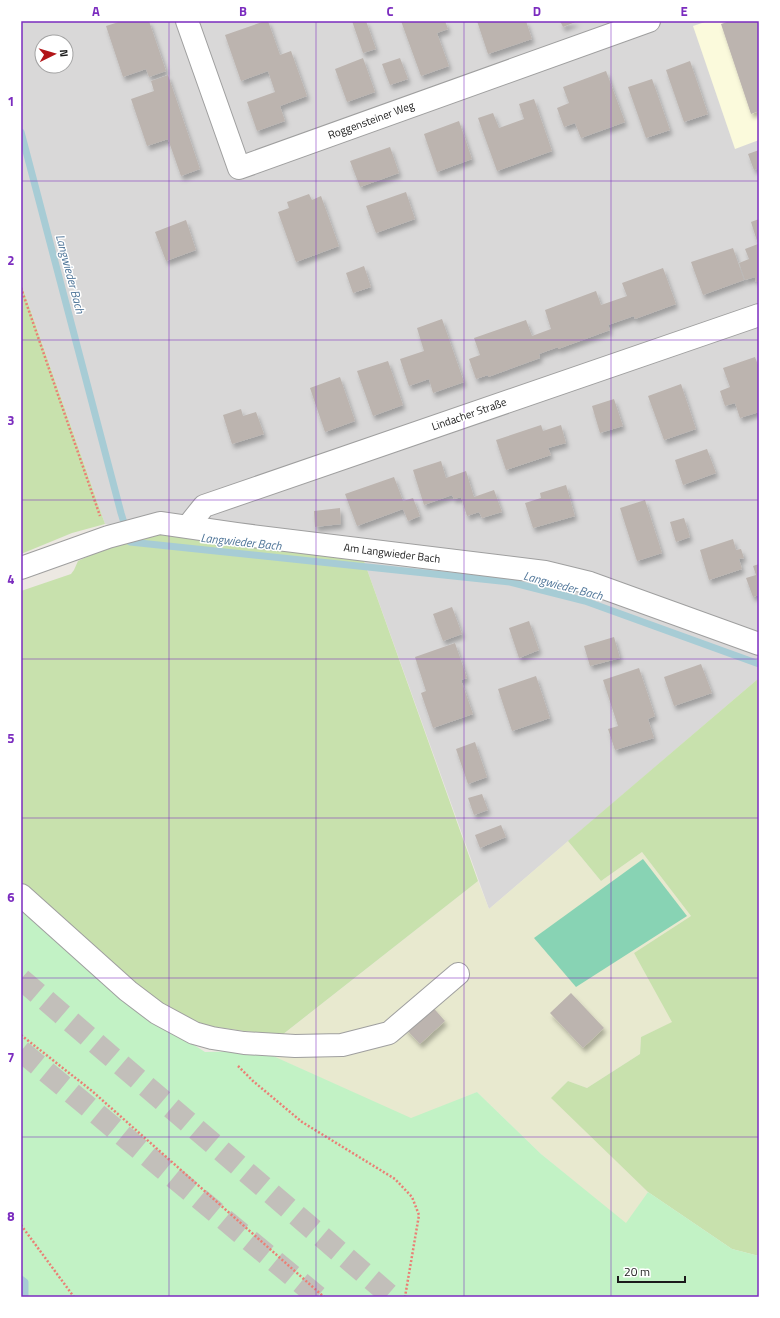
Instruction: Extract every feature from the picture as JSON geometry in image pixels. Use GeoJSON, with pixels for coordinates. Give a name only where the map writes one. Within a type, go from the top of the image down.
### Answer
{"type":"FeatureCollection","features":[{"type":"Feature","properties":{"kind":"street","name":"Roggensteiner Weg"},"geometry":{"type":"LineString","coordinates":[[187,21],[239,168],[649,21]]}},
{"type":"Feature","properties":{"kind":"street","name":"Lindacher Straße"},"geometry":{"type":"LineString","coordinates":[[188,526],[204,506],[759,315]]}},
{"type":"Feature","properties":{"kind":"street","name":"Am Langwieder Bach"},"geometry":{"type":"LineString","coordinates":[[21,568],[111,537],[160,523],[244,535],[545,572],[590,583],[759,644]]}},
{"type":"Feature","properties":{"kind":"street"},"geometry":{"type":"LineString","coordinates":[[21,895],[128,991],[157,1013],[194,1033],[212,1038],[244,1043],[295,1046],[342,1045],[389,1033],[458,974]]}},
{"type":"Feature","properties":{"kind":"path"},"geometry":{"type":"LineString","coordinates":[[21,288],[111,537]]}},
{"type":"Feature","properties":{"kind":"path"},"geometry":{"type":"LineString","coordinates":[[21,1035],[92,1091],[324,1297]]}},
{"type":"Feature","properties":{"kind":"path"},"geometry":{"type":"LineString","coordinates":[[237,1065],[253,1081],[302,1122],[395,1180],[412,1197],[419,1215],[406,1297]]}},
{"type":"Feature","properties":{"kind":"path"},"geometry":{"type":"LineString","coordinates":[[21,1225],[74,1297]]}},
{"type":"Feature","properties":{"kind":"shaded area"},"geometry":{"type":"Polygon","coordinates":[[[21,21],[759,21],[759,678],[489,909],[364,561],[140,532],[105,524],[21,283],[21,21]]]}},
{"type":"Feature","properties":{"kind":"shaded area"},"geometry":{"type":"Polygon","coordinates":[[[708,21],[759,21],[759,140],[735,149],[693,26],[708,21]]]}},
{"type":"Feature","properties":{"kind":"shaded area"},"geometry":{"type":"Polygon","coordinates":[[[568,841],[601,881],[642,852],[691,916],[634,953],[673,1022],[641,1037],[640,1054],[587,1088],[568,1081],[552,1098],[648,1192],[626,1224],[541,1154],[477,1092],[411,1119],[262,1051],[478,881],[489,909],[568,841]]]}},
{"type":"Feature","properties":{"kind":"green space"},"geometry":{"type":"Polygon","coordinates":[[[21,283],[105,524],[72,533],[21,554],[21,283]]]}},
{"type":"Feature","properties":{"kind":"green space"},"geometry":{"type":"Polygon","coordinates":[[[140,532],[364,561],[478,881],[282,1035],[196,1024],[161,1005],[21,885],[21,591],[71,574],[78,561],[140,532]]]}},
{"type":"Feature","properties":{"kind":"green space"},"geometry":{"type":"Polygon","coordinates":[[[759,678],[759,1256],[732,1249],[648,1192],[551,1098],[568,1081],[587,1088],[640,1054],[641,1037],[672,1022],[634,953],[691,916],[642,852],[601,881],[568,841],[759,678]]]}},
{"type":"Feature","properties":{"kind":"green space"},"geometry":{"type":"Polygon","coordinates":[[[643,859],[687,916],[576,987],[534,938],[643,859]]]}},
{"type":"Feature","properties":{"kind":"green space"},"geometry":{"type":"Polygon","coordinates":[[[21,905],[153,1019],[205,1052],[262,1051],[411,1118],[477,1092],[541,1154],[626,1223],[648,1192],[732,1249],[759,1256],[759,1297],[21,1297],[21,905]]]}},
{"type":"Feature","properties":{"kind":"building"},"geometry":{"type":"Polygon","coordinates":[[[122,21],[149,21],[166,71],[149,77],[146,69],[123,77],[106,26],[122,21]]]}},
{"type":"Feature","properties":{"kind":"building"},"geometry":{"type":"Polygon","coordinates":[[[268,21],[280,55],[291,51],[307,96],[280,106],[285,121],[257,131],[247,102],[275,92],[268,71],[241,81],[225,35],[268,21]]]}},
{"type":"Feature","properties":{"kind":"building"},"geometry":{"type":"Polygon","coordinates":[[[352,21],[366,21],[376,49],[363,53],[352,21]]]}},
{"type":"Feature","properties":{"kind":"building"},"geometry":{"type":"Polygon","coordinates":[[[401,21],[445,21],[448,29],[437,33],[449,66],[421,76],[401,21]]]}},
{"type":"Feature","properties":{"kind":"building"},"geometry":{"type":"Polygon","coordinates":[[[477,21],[526,21],[532,39],[488,54],[477,21]]]}},
{"type":"Feature","properties":{"kind":"building"},"geometry":{"type":"Polygon","coordinates":[[[560,21],[578,21],[563,27],[560,21]]]}},
{"type":"Feature","properties":{"kind":"building"},"geometry":{"type":"Polygon","coordinates":[[[730,21],[759,21],[759,111],[751,114],[721,24],[730,21]]]}},
{"type":"Feature","properties":{"kind":"building"},"geometry":{"type":"Polygon","coordinates":[[[363,58],[375,92],[347,102],[335,69],[363,58]]]}},
{"type":"Feature","properties":{"kind":"building"},"geometry":{"type":"Polygon","coordinates":[[[400,58],[408,79],[390,85],[382,64],[400,58]]]}},
{"type":"Feature","properties":{"kind":"building"},"geometry":{"type":"Polygon","coordinates":[[[690,61],[708,114],[684,122],[666,70],[690,61]]]}},
{"type":"Feature","properties":{"kind":"building"},"geometry":{"type":"Polygon","coordinates":[[[606,71],[625,122],[581,138],[575,123],[564,127],[557,108],[569,103],[563,87],[606,71]]]}},
{"type":"Feature","properties":{"kind":"building"},"geometry":{"type":"Polygon","coordinates":[[[168,75],[200,169],[181,176],[168,139],[147,146],[131,99],[154,91],[151,81],[168,75]]]}},
{"type":"Feature","properties":{"kind":"building"},"geometry":{"type":"Polygon","coordinates":[[[652,79],[670,130],[646,138],[628,87],[652,79]]]}},
{"type":"Feature","properties":{"kind":"building"},"geometry":{"type":"Polygon","coordinates":[[[534,99],[552,151],[497,171],[478,118],[493,113],[499,128],[524,119],[519,104],[534,99]]]}},
{"type":"Feature","properties":{"kind":"building"},"geometry":{"type":"Polygon","coordinates":[[[459,121],[472,159],[437,172],[424,134],[459,121]]]}},
{"type":"Feature","properties":{"kind":"building"},"geometry":{"type":"Polygon","coordinates":[[[390,147],[399,173],[360,187],[350,161],[390,147]]]}},
{"type":"Feature","properties":{"kind":"building"},"geometry":{"type":"Polygon","coordinates":[[[759,150],[759,168],[754,170],[748,154],[759,150]]]}},
{"type":"Feature","properties":{"kind":"building"},"geometry":{"type":"Polygon","coordinates":[[[406,192],[415,219],[376,233],[366,206],[406,192]]]}},
{"type":"Feature","properties":{"kind":"building"},"geometry":{"type":"Polygon","coordinates":[[[309,194],[312,200],[321,196],[339,246],[296,262],[278,212],[289,208],[287,202],[309,194]]]}},
{"type":"Feature","properties":{"kind":"building"},"geometry":{"type":"Polygon","coordinates":[[[759,219],[759,281],[756,282],[755,277],[745,280],[739,263],[749,259],[745,249],[758,244],[751,222],[759,219]]]}},
{"type":"Feature","properties":{"kind":"building"},"geometry":{"type":"Polygon","coordinates":[[[186,220],[196,250],[166,261],[155,232],[186,220]]]}},
{"type":"Feature","properties":{"kind":"building"},"geometry":{"type":"Polygon","coordinates":[[[733,248],[744,280],[703,295],[691,262],[733,248]]]}},
{"type":"Feature","properties":{"kind":"building"},"geometry":{"type":"Polygon","coordinates":[[[364,266],[371,287],[353,293],[346,273],[364,266]]]}},
{"type":"Feature","properties":{"kind":"building"},"geometry":{"type":"Polygon","coordinates":[[[663,268],[676,304],[635,319],[634,316],[608,325],[610,330],[558,349],[558,347],[539,354],[540,358],[488,377],[488,375],[476,379],[469,359],[480,355],[474,338],[526,320],[532,336],[551,329],[545,310],[596,291],[601,305],[627,296],[622,283],[663,268]]]}},
{"type":"Feature","properties":{"kind":"building"},"geometry":{"type":"Polygon","coordinates":[[[442,319],[464,382],[433,393],[429,379],[409,386],[400,359],[424,351],[417,328],[442,319]]]}},
{"type":"Feature","properties":{"kind":"building"},"geometry":{"type":"Polygon","coordinates":[[[755,357],[759,368],[759,412],[740,418],[735,403],[725,406],[720,391],[730,387],[723,368],[755,357]]]}},
{"type":"Feature","properties":{"kind":"building"},"geometry":{"type":"Polygon","coordinates":[[[388,361],[403,405],[373,416],[357,371],[388,361]]]}},
{"type":"Feature","properties":{"kind":"building"},"geometry":{"type":"Polygon","coordinates":[[[340,377],[355,421],[325,432],[310,388],[340,377]]]}},
{"type":"Feature","properties":{"kind":"building"},"geometry":{"type":"Polygon","coordinates":[[[681,384],[696,429],[664,440],[648,396],[681,384]]]}},
{"type":"Feature","properties":{"kind":"building"},"geometry":{"type":"Polygon","coordinates":[[[614,399],[623,426],[600,433],[592,406],[614,399]]]}},
{"type":"Feature","properties":{"kind":"building"},"geometry":{"type":"Polygon","coordinates":[[[241,409],[243,416],[256,412],[264,434],[232,444],[223,415],[241,409]]]}},
{"type":"Feature","properties":{"kind":"building"},"geometry":{"type":"Polygon","coordinates":[[[541,425],[543,431],[561,425],[566,443],[548,448],[551,455],[506,470],[496,440],[541,425]]]}},
{"type":"Feature","properties":{"kind":"building"},"geometry":{"type":"Polygon","coordinates":[[[707,449],[716,473],[683,485],[675,460],[707,449]]]}},
{"type":"Feature","properties":{"kind":"building"},"geometry":{"type":"Polygon","coordinates":[[[441,461],[446,478],[466,471],[474,497],[494,490],[502,512],[482,518],[479,512],[467,516],[461,497],[454,499],[452,495],[424,505],[413,470],[441,461]]]}},
{"type":"Feature","properties":{"kind":"building"},"geometry":{"type":"Polygon","coordinates":[[[394,477],[403,501],[413,498],[420,516],[408,521],[403,509],[357,526],[345,494],[394,477]]]}},
{"type":"Feature","properties":{"kind":"building"},"geometry":{"type":"Polygon","coordinates":[[[566,485],[575,516],[533,528],[525,503],[541,498],[540,493],[566,485]]]}},
{"type":"Feature","properties":{"kind":"building"},"geometry":{"type":"Polygon","coordinates":[[[645,500],[662,553],[637,561],[620,508],[645,500]]]}},
{"type":"Feature","properties":{"kind":"building"},"geometry":{"type":"Polygon","coordinates":[[[340,508],[341,524],[315,527],[314,511],[340,508]]]}},
{"type":"Feature","properties":{"kind":"building"},"geometry":{"type":"Polygon","coordinates":[[[684,518],[690,537],[676,542],[670,522],[684,518]]]}},
{"type":"Feature","properties":{"kind":"building"},"geometry":{"type":"Polygon","coordinates":[[[733,539],[736,550],[741,549],[744,558],[739,559],[742,569],[709,580],[700,550],[733,539]]]}},
{"type":"Feature","properties":{"kind":"building"},"geometry":{"type":"Polygon","coordinates":[[[759,564],[759,595],[753,597],[746,578],[756,575],[753,566],[759,564]]]}},
{"type":"Feature","properties":{"kind":"building"},"geometry":{"type":"Polygon","coordinates":[[[452,607],[462,634],[443,641],[433,614],[452,607]]]}},
{"type":"Feature","properties":{"kind":"building"},"geometry":{"type":"Polygon","coordinates":[[[529,621],[539,650],[519,658],[509,628],[529,621]]]}},
{"type":"Feature","properties":{"kind":"building"},"geometry":{"type":"Polygon","coordinates":[[[614,637],[620,658],[590,666],[584,646],[614,637]]]}},
{"type":"Feature","properties":{"kind":"building"},"geometry":{"type":"Polygon","coordinates":[[[455,643],[467,678],[461,680],[473,714],[433,728],[421,693],[426,691],[415,657],[455,643]]]}},
{"type":"Feature","properties":{"kind":"building"},"geometry":{"type":"Polygon","coordinates":[[[701,664],[712,693],[674,706],[664,677],[701,664]]]}},
{"type":"Feature","properties":{"kind":"building"},"geometry":{"type":"Polygon","coordinates":[[[639,668],[655,716],[648,719],[654,738],[615,750],[608,729],[618,726],[603,680],[639,668]]]}},
{"type":"Feature","properties":{"kind":"building"},"geometry":{"type":"Polygon","coordinates":[[[536,676],[550,718],[512,731],[498,689],[536,676]]]}},
{"type":"Feature","properties":{"kind":"building"},"geometry":{"type":"Polygon","coordinates":[[[475,742],[487,777],[468,784],[456,749],[475,742]]]}},
{"type":"Feature","properties":{"kind":"building"},"geometry":{"type":"Polygon","coordinates":[[[482,794],[488,810],[474,815],[468,798],[482,794]]]}},
{"type":"Feature","properties":{"kind":"building"},"geometry":{"type":"Polygon","coordinates":[[[501,825],[506,837],[480,848],[475,835],[501,825]]]}},
{"type":"Feature","properties":{"kind":"building"},"geometry":{"type":"Polygon","coordinates":[[[571,993],[604,1028],[583,1048],[550,1013],[571,993]]]}},
{"type":"Feature","properties":{"kind":"building"},"geometry":{"type":"Polygon","coordinates":[[[429,1003],[445,1021],[420,1044],[404,1027],[429,1003]]]}},
{"type":"Feature","properties":{"kind":"waterway","name":"Langwieder Bach"},"geometry":{"type":"LineString","coordinates":[[21,132],[121,513],[130,542],[510,582],[585,601],[759,664]]}},
{"type":"Feature","properties":{"kind":"waterway","name":"Langwieder Bach"},"geometry":{"type":"LineString","coordinates":[[21,1279],[25,1282],[25,1297]]}},
{"type":"Feature","properties":{"kind":"tunnel"},"geometry":{"type":"LineString","coordinates":[[21,979],[392,1297]]}},
{"type":"Feature","properties":{"kind":"tunnel"},"geometry":{"type":"LineString","coordinates":[[21,1051],[318,1297]]}}]}
